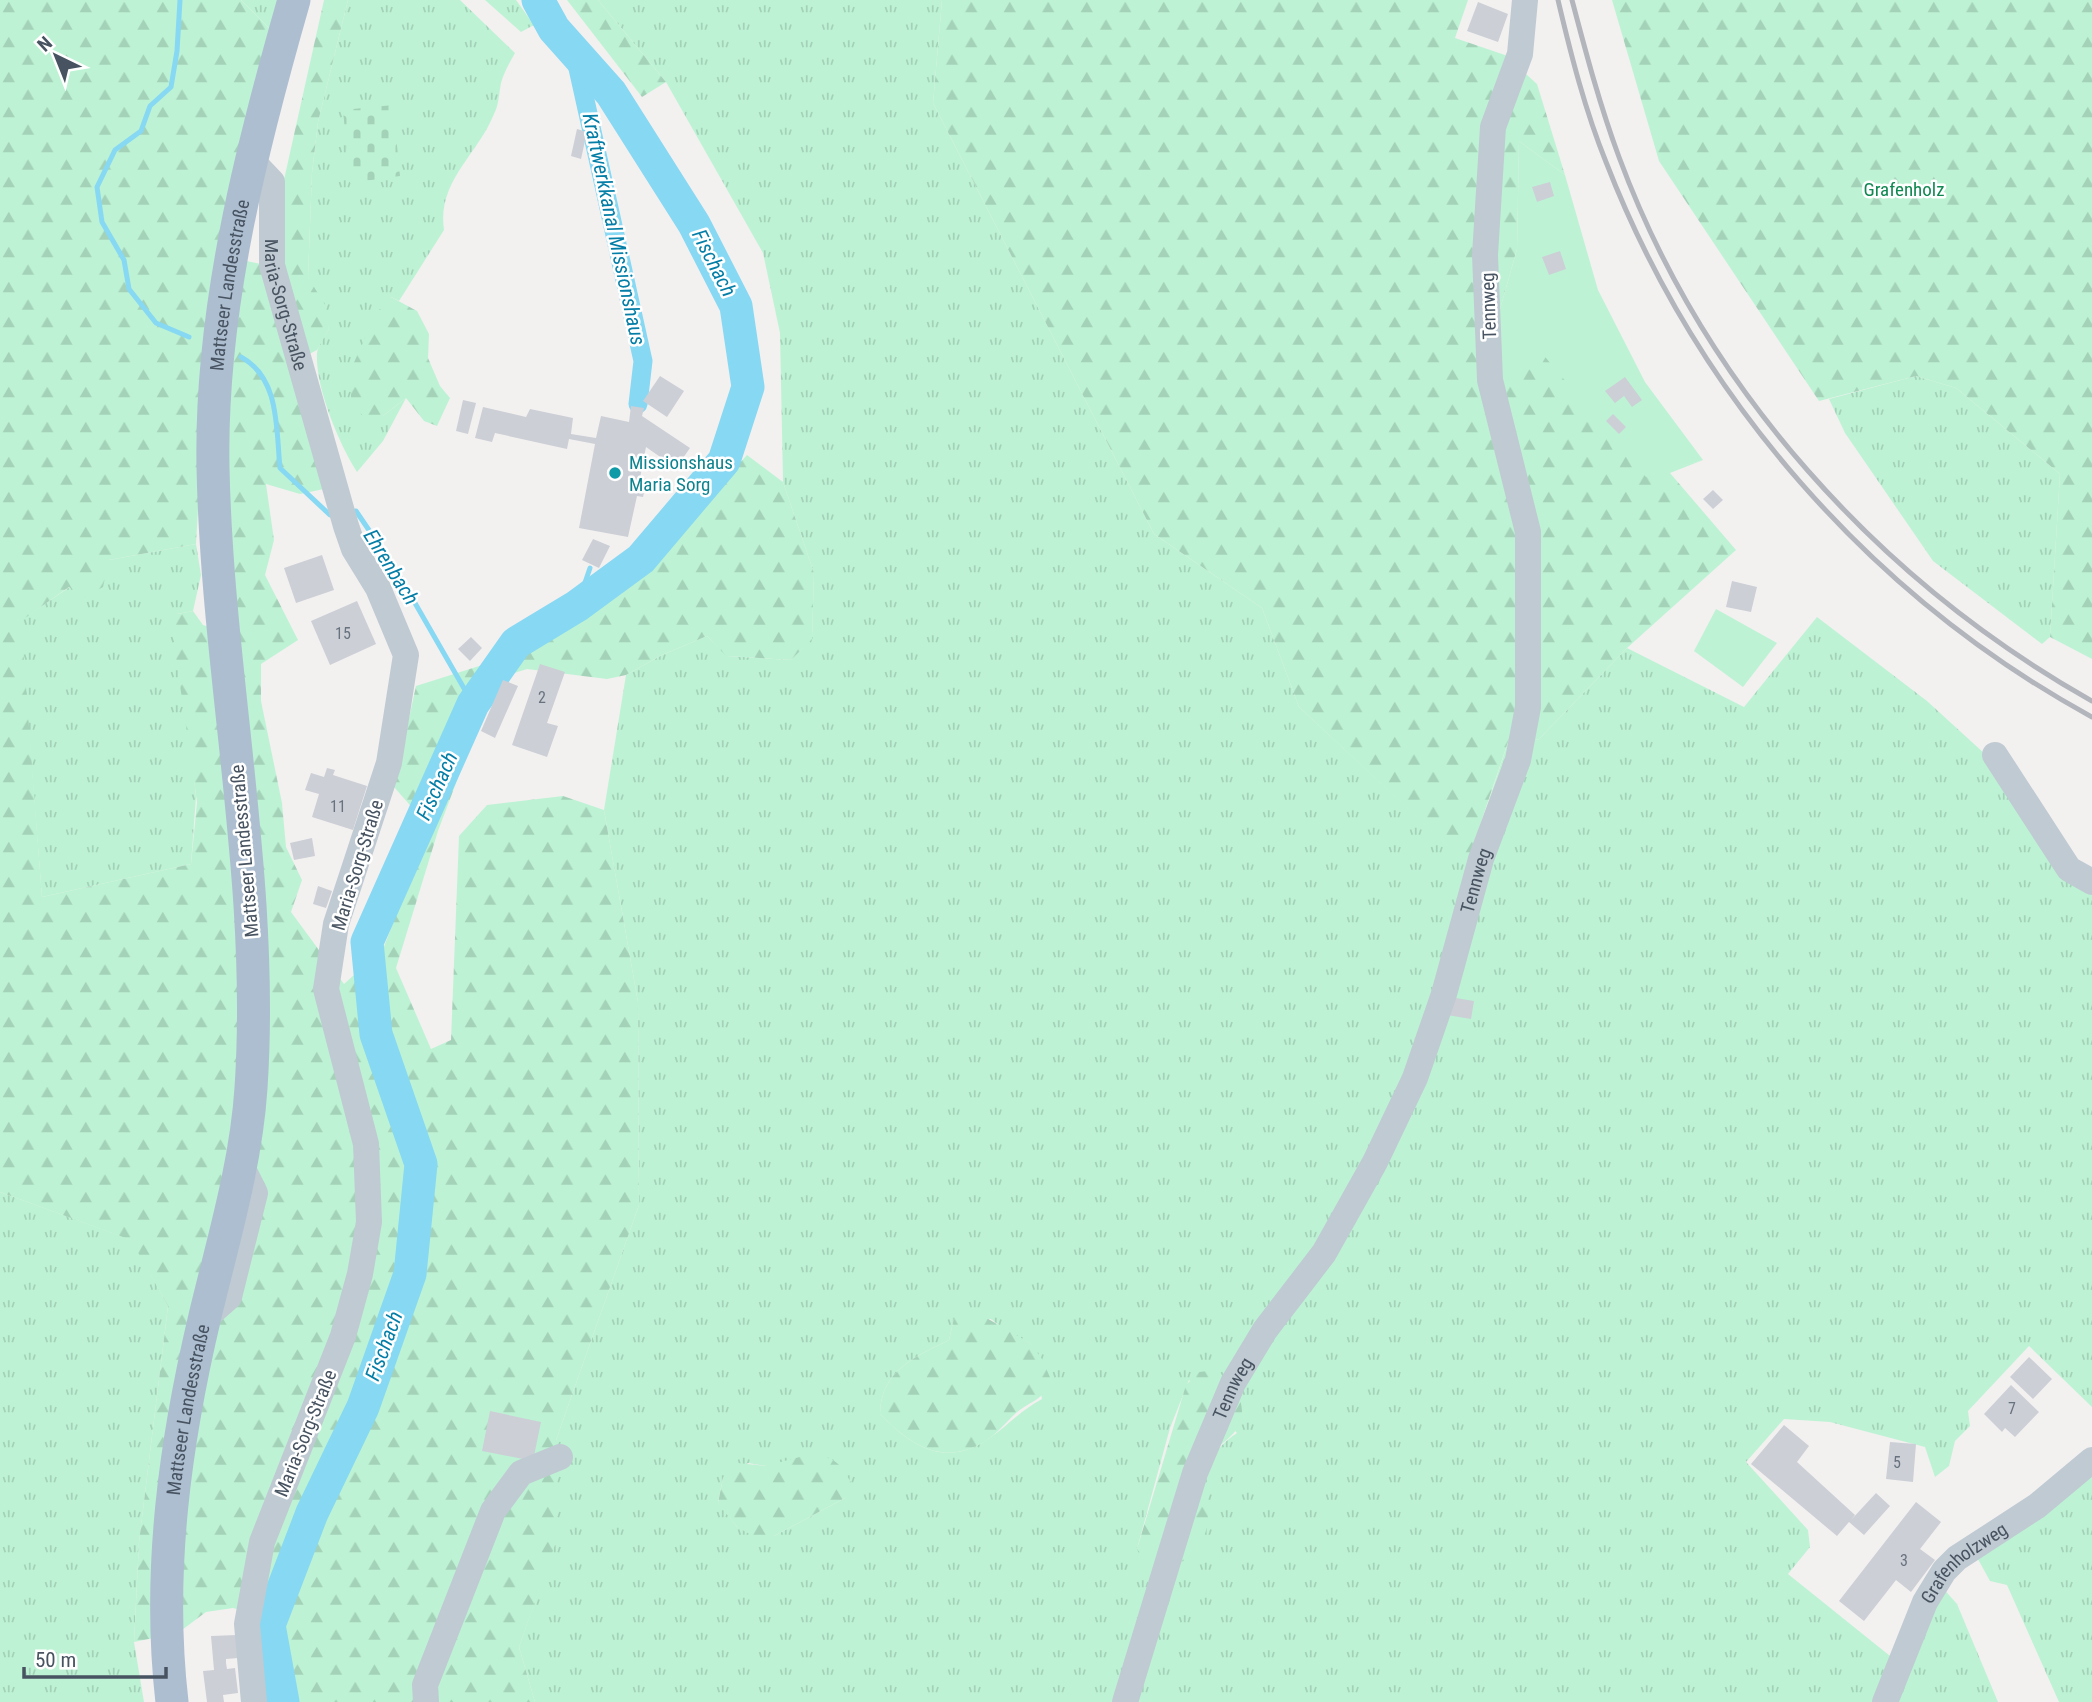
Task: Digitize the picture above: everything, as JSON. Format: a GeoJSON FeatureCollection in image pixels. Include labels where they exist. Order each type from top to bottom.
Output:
{"type":"FeatureCollection","features":[{"type":"Feature","properties":{"kind":"main road","name":"Mattseer Landesstraße"},"geometry":{"type":"LineString","coordinates":[[172,1702],[165,1643],[167,1557],[177,1459],[204,1320],[240,1163],[251,1093],[255,1003],[239,785],[217,568],[213,462],[220,335],[253,162],[294,0]]}},
{"type":"Feature","properties":{"kind":"street","name":"Tennweg"},"geometry":{"type":"LineString","coordinates":[[1125,1702],[1195,1473],[1233,1383],[1265,1330],[1324,1253],[1375,1162],[1415,1078],[1444,994],[1481,859],[1518,760],[1528,707],[1528,532],[1490,380],[1485,255],[1493,127],[1520,54],[1525,0]]}},
{"type":"Feature","properties":{"kind":"street","name":"Maria-Sorg-Straße"},"geometry":{"type":"LineString","coordinates":[[253,162],[272,182],[272,265],[346,526],[354,550],[378,588],[406,655],[389,763],[336,924],[326,989],[366,1144],[369,1222],[360,1275],[343,1336],[262,1542],[247,1624],[254,1702]]}},
{"type":"Feature","properties":{"kind":"street"},"geometry":{"type":"LineString","coordinates":[[1995,755],[2069,869],[2092,882]]}},
{"type":"Feature","properties":{"kind":"street"},"geometry":{"type":"LineString","coordinates":[[426,1702],[425,1685],[493,1511],[521,1473],[560,1457]]}},
{"type":"Feature","properties":{"kind":"street","name":"Grafenholzweg"},"geometry":{"type":"LineString","coordinates":[[1885,1702],[1925,1602],[1944,1571],[1957,1558],[2037,1506],[2092,1460]]}},
{"type":"Feature","properties":{"kind":"green space"},"geometry":{"type":"Polygon","coordinates":[[[0,0],[241,0],[275,34],[209,321],[196,544],[109,560],[103,587],[84,598],[69,587],[21,621],[42,897],[191,864],[197,802],[174,644],[177,614],[193,611],[203,625],[236,635],[223,420],[242,260],[265,265],[324,0],[348,0],[318,122],[312,173],[308,277],[325,305],[329,329],[317,350],[290,364],[324,489],[300,494],[266,484],[274,540],[265,575],[298,640],[261,664],[261,701],[282,803],[286,847],[302,880],[291,912],[344,984],[383,949],[430,828],[394,787],[416,686],[523,652],[621,594],[747,455],[783,482],[814,573],[812,639],[791,660],[726,656],[707,636],[662,655],[626,675],[607,679],[527,669],[502,677],[485,706],[438,831],[396,968],[431,1049],[451,1040],[459,836],[487,805],[563,796],[604,810],[638,1002],[639,1205],[556,1440],[556,1542],[519,1647],[535,1702],[291,1702],[282,1667],[277,1620],[233,1608],[206,1612],[178,1633],[134,1642],[139,1542],[168,1306],[131,1240],[0,1192],[0,0]]]}},
{"type":"Feature","properties":{"kind":"green space"},"geometry":{"type":"Polygon","coordinates":[[[241,0],[285,0],[275,34],[241,0]]]}},
{"type":"Feature","properties":{"kind":"green space"},"geometry":{"type":"Polygon","coordinates":[[[348,0],[460,0],[515,53],[502,79],[498,103],[487,129],[460,169],[446,197],[444,230],[399,301],[391,297],[383,416],[406,398],[383,441],[357,472],[336,431],[324,398],[317,367],[317,353],[329,329],[308,277],[312,173],[318,122],[348,0]]]}},
{"type":"Feature","properties":{"kind":"green space"},"geometry":{"type":"Polygon","coordinates":[[[485,0],[516,0],[534,25],[521,32],[485,0]]]}},
{"type":"Feature","properties":{"kind":"green space"},"geometry":{"type":"Polygon","coordinates":[[[567,0],[598,0],[666,82],[642,97],[567,0]]]}},
{"type":"Feature","properties":{"kind":"green space"},"geometry":{"type":"Polygon","coordinates":[[[598,0],[942,0],[933,103],[1154,534],[1262,608],[1299,707],[1468,864],[1512,730],[1538,740],[1627,648],[1744,707],[1817,617],[1927,701],[1985,754],[2092,889],[2092,1407],[2029,1346],[1968,1411],[1970,1426],[1955,1441],[1949,1466],[1935,1477],[1925,1447],[1830,1422],[1784,1419],[1746,1462],[1808,1530],[1810,1547],[1788,1574],[1905,1668],[1941,1586],[1957,1604],[1998,1702],[535,1702],[519,1647],[555,1542],[556,1440],[639,1205],[638,1002],[604,810],[626,675],[662,655],[707,636],[727,656],[791,660],[812,638],[814,573],[783,482],[780,333],[763,253],[666,82],[598,0]],[[954,1318],[949,1340],[912,1359],[893,1376],[886,1386],[880,1414],[915,1443],[941,1452],[969,1449],[985,1441],[1042,1399],[1030,1343],[1010,1334],[991,1319],[954,1318]],[[1189,1380],[1170,1428],[1137,1549],[1207,1523],[1207,1484],[1211,1462],[1216,1452],[1237,1433],[1189,1380]],[[748,1463],[723,1478],[718,1502],[737,1527],[774,1536],[845,1498],[766,1466],[748,1463]]]}},
{"type":"Feature","properties":{"kind":"green space"},"geometry":{"type":"Polygon","coordinates":[[[942,0],[1468,0],[1455,38],[1505,55],[1537,84],[1565,175],[1519,141],[1517,249],[1484,366],[1541,351],[1646,476],[1703,460],[1670,473],[1736,550],[1627,648],[1538,740],[1512,730],[1467,864],[1299,707],[1262,608],[1154,534],[933,103],[942,0]]]}},
{"type":"Feature","properties":{"kind":"green space","name":"Grafenholz"},"geometry":{"type":"Polygon","coordinates":[[[1612,0],[2092,0],[2092,659],[2050,637],[2060,474],[1956,388],[1916,376],[1819,401],[1659,161],[1612,0]]]}},
{"type":"Feature","properties":{"kind":"green space"},"geometry":{"type":"Polygon","coordinates":[[[393,105],[400,176],[350,183],[343,110],[393,105]]]}},
{"type":"Feature","properties":{"kind":"green space"},"geometry":{"type":"Polygon","coordinates":[[[1519,141],[1565,175],[1598,290],[1645,382],[1703,460],[1646,477],[1541,352],[1504,382],[1484,366],[1517,249],[1519,141]]]}},
{"type":"Feature","properties":{"kind":"green space"},"geometry":{"type":"Polygon","coordinates":[[[391,297],[417,311],[429,334],[428,358],[440,386],[450,398],[437,426],[424,421],[406,398],[383,416],[366,419],[351,403],[351,369],[377,312],[391,297]]]}},
{"type":"Feature","properties":{"kind":"green space"},"geometry":{"type":"Polygon","coordinates":[[[1916,376],[1956,388],[2060,474],[2050,637],[2042,644],[1933,561],[1845,433],[1829,399],[1916,376]]]}},
{"type":"Feature","properties":{"kind":"green space"},"geometry":{"type":"Polygon","coordinates":[[[196,544],[201,575],[193,611],[177,614],[196,797],[191,864],[42,897],[20,621],[109,560],[196,544]]]}},
{"type":"Feature","properties":{"kind":"green space"},"geometry":{"type":"Polygon","coordinates":[[[1716,609],[1777,643],[1743,687],[1694,651],[1716,609]]]}},
{"type":"Feature","properties":{"kind":"green space"},"geometry":{"type":"Polygon","coordinates":[[[0,1192],[132,1240],[168,1306],[139,1542],[134,1642],[144,1702],[0,1702],[0,1192]]]}},
{"type":"Feature","properties":{"kind":"green space"},"geometry":{"type":"Polygon","coordinates":[[[969,1308],[1030,1343],[1042,1359],[1052,1382],[1040,1397],[1016,1413],[984,1442],[954,1452],[927,1449],[903,1435],[880,1414],[882,1399],[893,1376],[912,1359],[949,1340],[954,1318],[969,1308]]]}},
{"type":"Feature","properties":{"kind":"green space"},"geometry":{"type":"Polygon","coordinates":[[[1217,1370],[1237,1394],[1242,1411],[1241,1420],[1238,1428],[1218,1447],[1210,1460],[1207,1480],[1208,1521],[1200,1543],[1184,1561],[1158,1565],[1137,1549],[1186,1385],[1199,1372],[1217,1370]]]}},
{"type":"Feature","properties":{"kind":"green space"},"geometry":{"type":"Polygon","coordinates":[[[807,1455],[824,1457],[839,1465],[852,1484],[845,1498],[774,1536],[755,1537],[737,1527],[718,1503],[723,1478],[738,1463],[766,1466],[807,1455]]]}},
{"type":"Feature","properties":{"kind":"green space"},"geometry":{"type":"Polygon","coordinates":[[[2092,1467],[2092,1702],[2059,1702],[2007,1585],[1990,1581],[1974,1552],[2092,1467]]]}},
{"type":"Feature","properties":{"kind":"building"},"geometry":{"type":"Polygon","coordinates":[[[1478,2],[1508,14],[1498,42],[1467,31],[1478,2]]]}},
{"type":"Feature","properties":{"kind":"building"},"geometry":{"type":"Polygon","coordinates":[[[577,129],[587,132],[581,159],[571,156],[577,129]]]}},
{"type":"Feature","properties":{"kind":"building"},"geometry":{"type":"Polygon","coordinates":[[[1550,182],[1554,196],[1537,202],[1532,187],[1550,182]]]}},
{"type":"Feature","properties":{"kind":"building"},"geometry":{"type":"Polygon","coordinates":[[[1560,251],[1566,269],[1549,275],[1542,257],[1560,251]]]}},
{"type":"Feature","properties":{"kind":"building"},"geometry":{"type":"Polygon","coordinates":[[[660,376],[684,391],[667,417],[643,401],[660,376]]]}},
{"type":"Feature","properties":{"kind":"building"},"geometry":{"type":"Polygon","coordinates":[[[1625,377],[1642,400],[1632,407],[1624,396],[1615,403],[1605,391],[1625,377]]]}},
{"type":"Feature","properties":{"kind":"building"},"geometry":{"type":"Polygon","coordinates":[[[463,400],[476,403],[468,434],[456,431],[463,400]]]}},
{"type":"Feature","properties":{"kind":"building","name":"Missionshaus Maria Sorg"},"geometry":{"type":"Polygon","coordinates":[[[631,406],[644,408],[642,416],[690,448],[676,468],[646,447],[640,478],[647,479],[643,497],[637,496],[628,537],[579,528],[595,444],[569,439],[567,449],[495,433],[492,442],[475,438],[483,407],[526,417],[530,409],[573,418],[571,434],[596,438],[601,416],[629,422],[631,406]]]}},
{"type":"Feature","properties":{"kind":"building"},"geometry":{"type":"Polygon","coordinates":[[[1613,414],[1626,427],[1619,434],[1606,421],[1613,414]]]}},
{"type":"Feature","properties":{"kind":"building"},"geometry":{"type":"Polygon","coordinates":[[[1713,490],[1723,500],[1713,509],[1703,499],[1713,490]]]}},
{"type":"Feature","properties":{"kind":"building"},"geometry":{"type":"Polygon","coordinates":[[[593,539],[610,546],[599,568],[582,560],[593,539]]]}},
{"type":"Feature","properties":{"kind":"building"},"geometry":{"type":"Polygon","coordinates":[[[322,555],[334,590],[296,603],[284,568],[322,555]]]}},
{"type":"Feature","properties":{"kind":"building"},"geometry":{"type":"Polygon","coordinates":[[[1732,581],[1757,587],[1751,612],[1726,607],[1732,581]]]}},
{"type":"Feature","properties":{"kind":"building"},"geometry":{"type":"Polygon","coordinates":[[[357,601],[376,644],[330,665],[311,621],[357,601]]]}},
{"type":"Feature","properties":{"kind":"building"},"geometry":{"type":"Polygon","coordinates":[[[471,637],[482,648],[470,661],[458,649],[471,637]]]}},
{"type":"Feature","properties":{"kind":"building"},"geometry":{"type":"Polygon","coordinates":[[[540,664],[565,672],[547,723],[558,726],[547,757],[512,745],[540,664]]]}},
{"type":"Feature","properties":{"kind":"building"},"geometry":{"type":"Polygon","coordinates":[[[503,680],[518,686],[495,738],[481,731],[503,680]]]}},
{"type":"Feature","properties":{"kind":"building"},"geometry":{"type":"Polygon","coordinates":[[[327,768],[335,770],[333,775],[367,786],[353,830],[312,817],[319,794],[305,790],[311,773],[324,777],[327,768]]]}},
{"type":"Feature","properties":{"kind":"building"},"geometry":{"type":"Polygon","coordinates":[[[312,838],[315,856],[294,860],[290,843],[312,838]]]}},
{"type":"Feature","properties":{"kind":"building"},"geometry":{"type":"Polygon","coordinates":[[[318,886],[332,891],[326,908],[313,904],[318,886]]]}},
{"type":"Feature","properties":{"kind":"building"},"geometry":{"type":"Polygon","coordinates":[[[1450,997],[1474,1001],[1471,1019],[1447,1015],[1450,997]]]}},
{"type":"Feature","properties":{"kind":"building"},"geometry":{"type":"Polygon","coordinates":[[[2029,1357],[2052,1379],[2033,1399],[2010,1377],[2029,1357]]]}},
{"type":"Feature","properties":{"kind":"building"},"geometry":{"type":"Polygon","coordinates":[[[2011,1385],[2039,1412],[2015,1437],[2005,1428],[2002,1432],[1984,1414],[2011,1385]]]}},
{"type":"Feature","properties":{"kind":"building"},"geometry":{"type":"Polygon","coordinates":[[[490,1411],[541,1422],[533,1461],[482,1451],[490,1411]]]}},
{"type":"Feature","properties":{"kind":"building"},"geometry":{"type":"Polygon","coordinates":[[[1784,1425],[1809,1446],[1797,1462],[1855,1515],[1851,1520],[1876,1493],[1890,1506],[1864,1535],[1849,1522],[1837,1536],[1751,1464],[1784,1425]]]}},
{"type":"Feature","properties":{"kind":"building"},"geometry":{"type":"Polygon","coordinates":[[[1890,1442],[1916,1444],[1913,1482],[1886,1479],[1890,1442]]]}},
{"type":"Feature","properties":{"kind":"building"},"geometry":{"type":"Polygon","coordinates":[[[1916,1502],[1941,1522],[1920,1549],[1935,1560],[1911,1592],[1896,1580],[1864,1621],[1839,1601],[1916,1502]]]}},
{"type":"Feature","properties":{"kind":"building"},"geometry":{"type":"Polygon","coordinates":[[[237,1635],[238,1658],[226,1659],[226,1663],[227,1669],[235,1668],[238,1693],[223,1695],[224,1702],[207,1702],[203,1671],[214,1670],[211,1636],[237,1635]]]}},
{"type":"Feature","properties":{"kind":"waterway","name":"Ehrenbach"},"geometry":{"type":"LineString","coordinates":[[180,0],[177,51],[171,87],[150,106],[141,131],[115,150],[97,187],[102,222],[124,260],[129,289],[156,323],[189,337]]}},
{"type":"Feature","properties":{"kind":"waterway","name":"Fischach"},"geometry":{"type":"LineString","coordinates":[[283,1702],[269,1625],[312,1513],[363,1407],[410,1274],[421,1164],[376,1034],[367,942],[473,704],[516,643],[577,606],[641,559],[724,461],[748,387],[736,306],[694,224],[611,93],[554,29],[538,0]]}},
{"type":"Feature","properties":{"kind":"waterway","name":"Kraftwerkkanal Missionshaus"},"geometry":{"type":"LineString","coordinates":[[575,55],[643,361],[638,404]]}},
{"type":"Feature","properties":{"kind":"waterway","name":"Ehrenbach"},"geometry":{"type":"LineString","coordinates":[[241,357],[254,366],[269,391],[274,406],[280,468],[330,515],[334,515]]}},
{"type":"Feature","properties":{"kind":"waterway","name":"Ehrenbach"},"geometry":{"type":"LineString","coordinates":[[350,512],[356,511],[396,570],[473,704]]}},
{"type":"Feature","properties":{"kind":"waterway","name":"Kraftwerkkanal Missionshaus"},"geometry":{"type":"LineString","coordinates":[[577,606],[590,568]]}},
{"type":"Feature","properties":{"kind":"railway"},"geometry":{"type":"LineString","coordinates":[[1558,0],[1591,122],[1644,248],[1689,331],[1742,409],[1801,483],[1866,551],[1936,613],[2012,668],[2092,717]]}},
{"type":"Feature","properties":{"kind":"railway"},"geometry":{"type":"LineString","coordinates":[[1572,0],[1612,138],[1655,241],[1699,322],[1750,399],[1807,470],[1871,537],[1940,598],[2014,653],[2092,701]]}},
{"type":"Feature","properties":{"kind":"place","name":"Missionshaus Maria Sorg"},"geometry":{"type":"Point","coordinates":[615,473]}}]}
